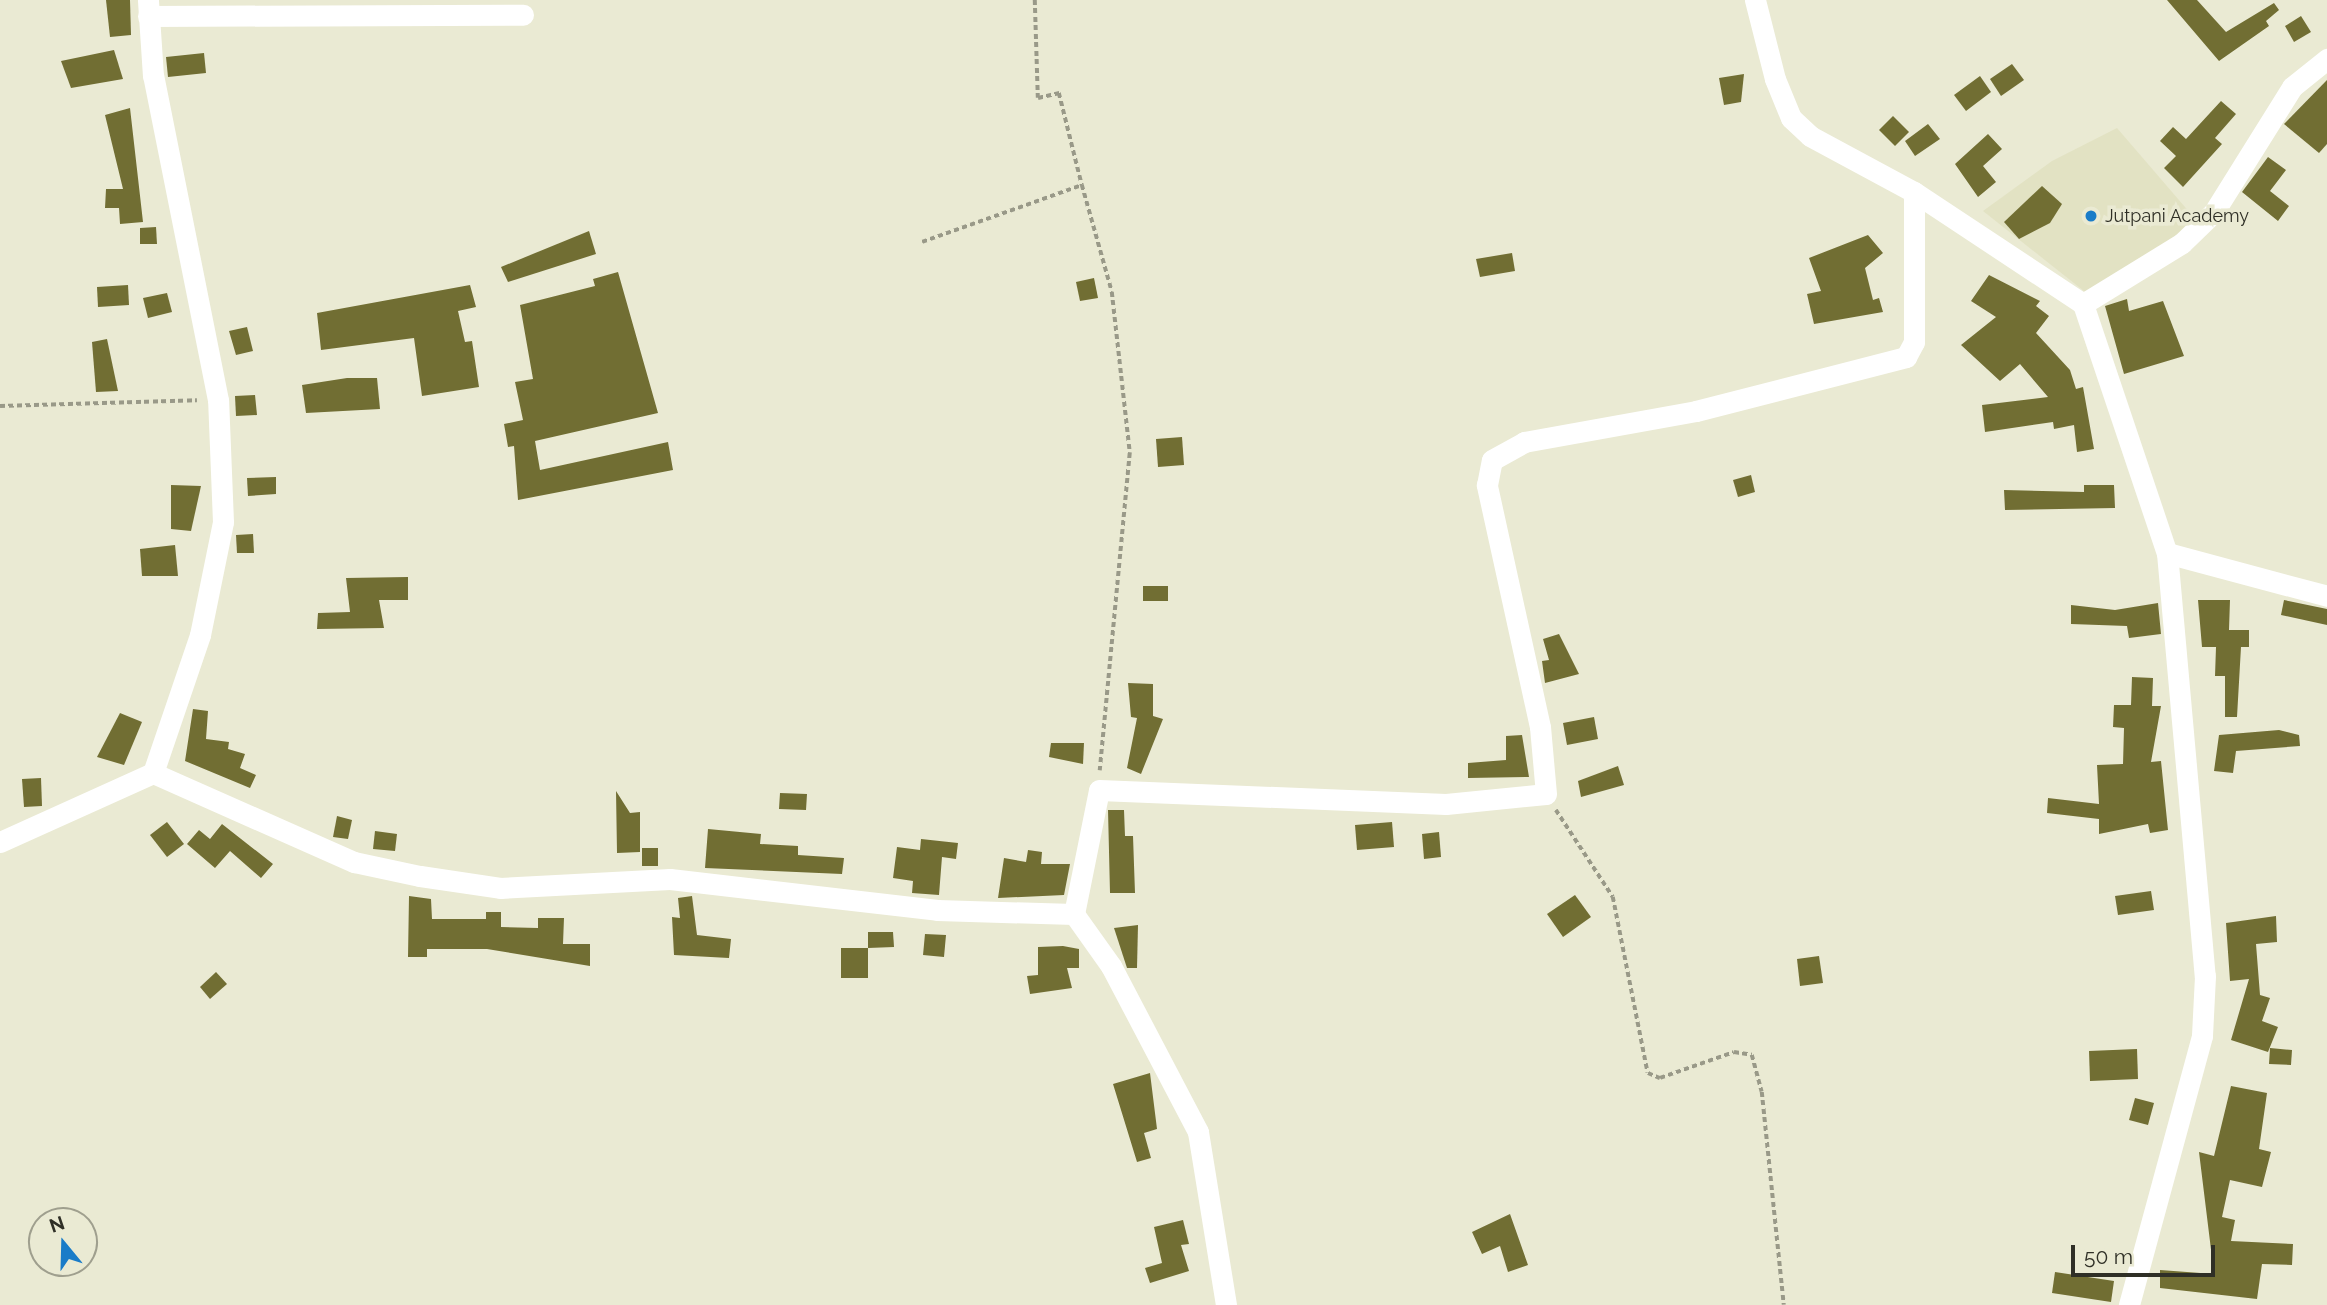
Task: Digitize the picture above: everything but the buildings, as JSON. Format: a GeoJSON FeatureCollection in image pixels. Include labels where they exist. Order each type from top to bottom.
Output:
{"type":"FeatureCollection","features":[{"type":"Feature","properties":{"kind":"street"},"geometry":{"type":"LineString","coordinates":[[1755,0],[1791,118],[1810,136],[1914,192],[2083,303],[2167,553],[2205,976],[2202,1036],[2129,1305]]}},
{"type":"Feature","properties":{"kind":"street"},"geometry":{"type":"LineString","coordinates":[[0,842],[153,774],[200,635],[223,522],[218,400],[153,76],[148,8],[523,15]]}},
{"type":"Feature","properties":{"kind":"street"},"geometry":{"type":"LineString","coordinates":[[2083,303],[2182,243],[2214,212],[2292,87],[2327,59]]}},
{"type":"Feature","properties":{"kind":"street"},"geometry":{"type":"LineString","coordinates":[[1226,1305],[1198,1132],[1111,966],[1074,914],[1099,790],[1446,804],[1546,794],[1540,727],[1487,485],[1492,460],[1524,442],[1696,411],[1906,357],[1914,342],[1914,192]]}},
{"type":"Feature","properties":{"kind":"street"},"geometry":{"type":"LineString","coordinates":[[2167,553],[2327,596]]}},
{"type":"Feature","properties":{"kind":"street"},"geometry":{"type":"LineString","coordinates":[[153,774],[354,862],[420,876],[500,888],[670,879],[937,910],[1074,914]]}},
{"type":"Feature","properties":{"kind":"path"},"geometry":{"type":"LineString","coordinates":[[1035,0],[1038,98],[1059,93],[1112,292],[1130,453],[1099,790]]}},
{"type":"Feature","properties":{"kind":"path"},"geometry":{"type":"LineString","coordinates":[[922,242],[1082,186]]}},
{"type":"Feature","properties":{"kind":"path"},"geometry":{"type":"LineString","coordinates":[[0,406],[218,400]]}},
{"type":"Feature","properties":{"kind":"path"},"geometry":{"type":"LineString","coordinates":[[1546,794],[1614,897],[1648,1073],[1660,1078],[1734,1052],[1752,1055],[1762,1092],[1784,1305]]}},
{"type":"Feature","properties":{"kind":"shaded area","name":"Jutpani Academy"},"geometry":{"type":"Polygon","coordinates":[[[2117,128],[2197,221],[2089,295],[1983,211],[2052,161],[2117,128]]]}},
{"type":"Feature","properties":{"kind":"place","name":"Jutpani Academy"},"geometry":{"type":"Point","coordinates":[2091,216]}}]}
